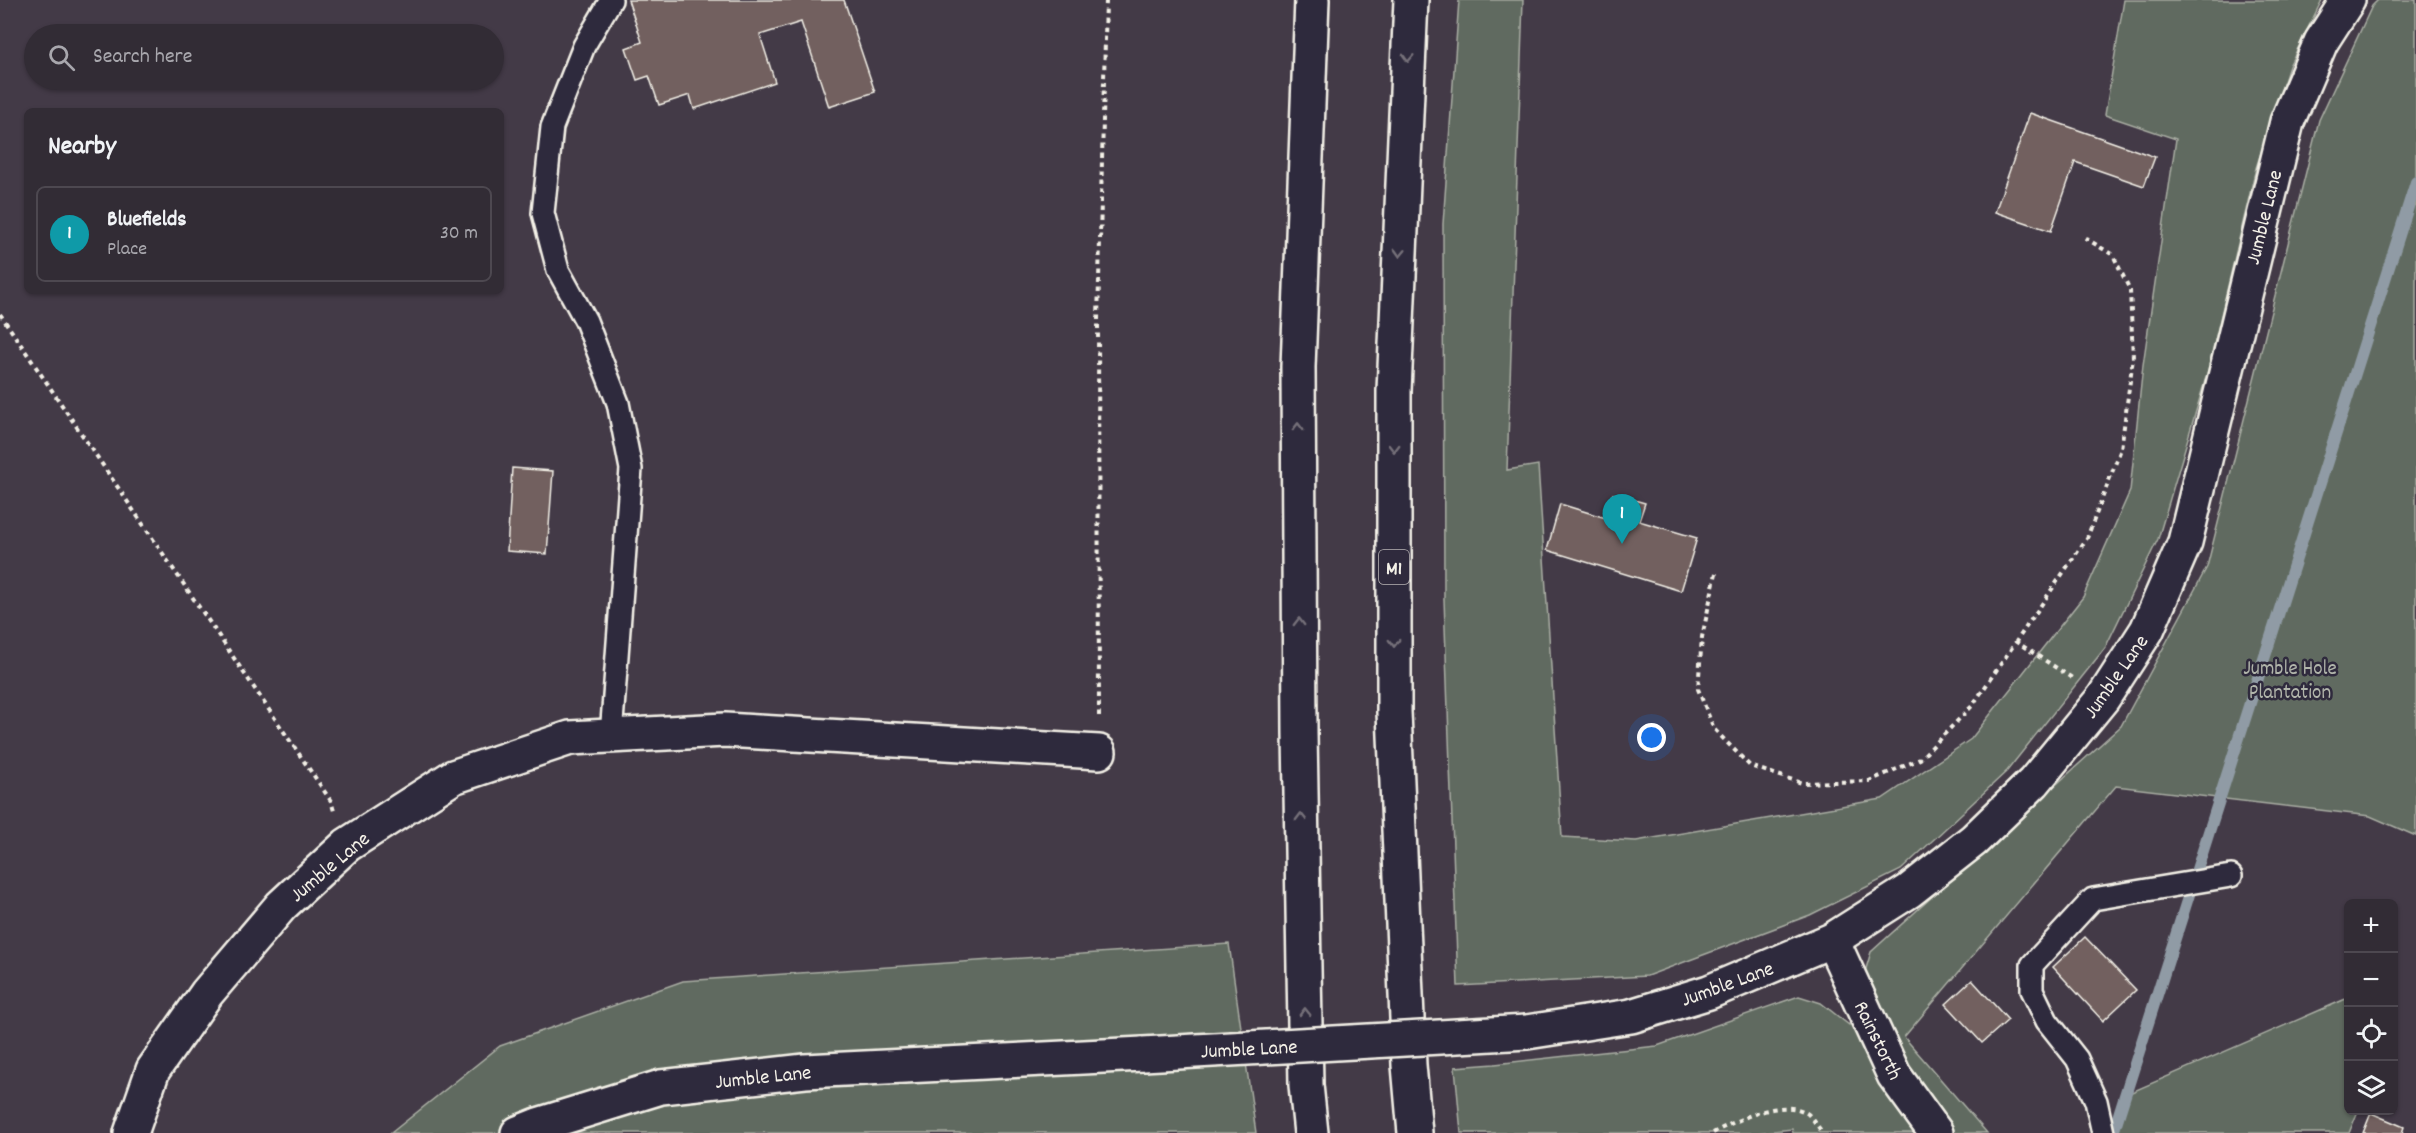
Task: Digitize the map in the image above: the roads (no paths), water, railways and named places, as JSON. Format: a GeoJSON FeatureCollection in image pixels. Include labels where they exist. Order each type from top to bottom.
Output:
{"type":"FeatureCollection","features":[{"type":"Feature","properties":{"kind":"main road"},"geometry":{"type":"LineString","coordinates":[[1311,1133],[1306,1085],[1300,745],[1298,367],[1312,0]]}},
{"type":"Feature","properties":{"kind":"main road","name":"M1"},"geometry":{"type":"LineString","coordinates":[[1411,0],[1394,391],[1394,712],[1409,1065],[1415,1133]]}},
{"type":"Feature","properties":{"kind":"main road","name":"Jumble Lane"},"geometry":{"type":"LineString","coordinates":[[518,1133],[661,1087],[805,1071],[1527,1032],[1631,1016],[1709,992],[1832,940],[1909,891],[1974,840],[2034,782],[2103,698],[2147,630],[2185,542],[2287,122],[2321,42],[2348,0]]}},
{"type":"Feature","properties":{"kind":"main road","name":"Jumble Lane"},"geometry":{"type":"LineString","coordinates":[[131,1133],[153,1070],[207,993],[281,906],[347,845],[453,777],[570,738],[724,730],[1098,752]]}},
{"type":"Feature","properties":{"kind":"main road","name":"Rainstorth"},"geometry":{"type":"LineString","coordinates":[[1832,940],[1894,1075],[1936,1133]]}},
{"type":"Feature","properties":{"kind":"lane"},"geometry":{"type":"LineString","coordinates":[[611,736],[631,469],[618,403],[586,321],[558,270],[543,213],[552,127],[584,46],[612,0]]}},
{"type":"Feature","properties":{"kind":"lane"},"geometry":{"type":"LineString","coordinates":[[2103,1133],[2096,1101],[2077,1059],[2047,1021],[2032,990],[2032,965],[2093,899],[2231,876]]}},
{"type":"Feature","properties":{"kind":"waterway"},"geometry":{"type":"LineString","coordinates":[[2113,1133],[2416,182]]}},
{"type":"Feature","properties":{"kind":"place","name":"Bluefields"},"geometry":{"type":"Point","coordinates":[1622,544]}},
{"type":"Feature","properties":{"kind":"park label","name":"Jumble Hole Plantation"},"geometry":{"type":"Point","coordinates":[2290,679]}}]}
